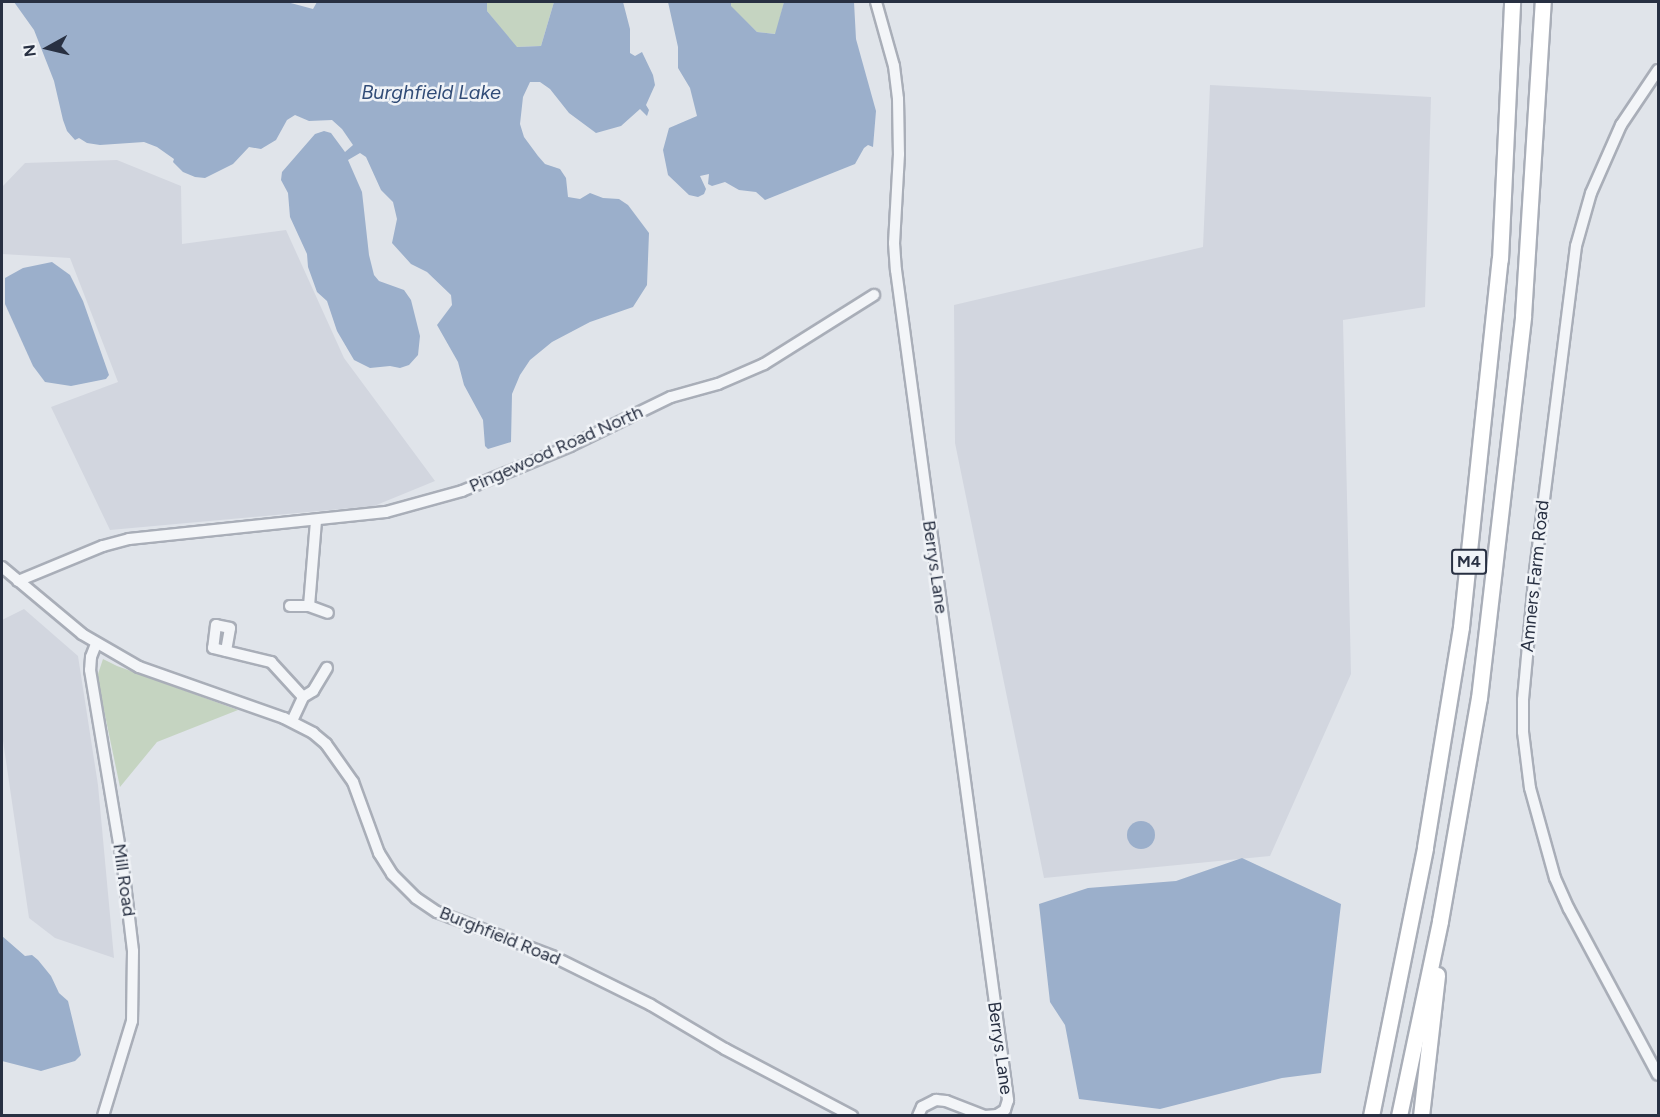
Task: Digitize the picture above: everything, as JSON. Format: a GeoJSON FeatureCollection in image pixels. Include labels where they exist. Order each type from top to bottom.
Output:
{"type":"FeatureCollection","features":[{"type":"Feature","properties":{"kind":"highway","name":"M4"},"geometry":{"type":"LineString","coordinates":[[1371,1116],[1425,847],[1461,627],[1500,260],[1512,2]]}},
{"type":"Feature","properties":{"kind":"highway","name":"M4"},"geometry":{"type":"LineString","coordinates":[[1399,1116],[1440,921],[1479,698],[1522,327],[1543,2]]}},
{"type":"Feature","properties":{"kind":"highway","name":"M4"},"geometry":{"type":"LineString","coordinates":[[1421,1116],[1434,1017],[1440,921]]}},
{"type":"Feature","properties":{"kind":"highway","name":"M4"},"geometry":{"type":"LineString","coordinates":[[1361,1116],[1384,1059]]}},
{"type":"Feature","properties":{"kind":"street","name":"Berrys Lane"},"geometry":{"type":"LineString","coordinates":[[876,2],[894,66],[898,99],[899,154],[894,243],[896,270],[1008,1100],[1005,1110],[997,1115],[985,1116],[946,1101],[936,1100],[922,1107],[918,1116]]}},
{"type":"Feature","properties":{"kind":"street","name":"Amners Farm Road"},"geometry":{"type":"LineString","coordinates":[[1659,70],[1644,88],[1617,134],[1591,193],[1576,246],[1538,546],[1523,700],[1523,732],[1530,788],[1555,878],[1569,909],[1659,1075]]}},
{"type":"Feature","properties":{"kind":"street","name":"Pingewood Road North"},"geometry":{"type":"LineString","coordinates":[[18,582],[103,546],[129,539],[386,512],[462,491],[511,472],[671,397],[718,384],[764,364],[827,322],[871,301]]}},
{"type":"Feature","properties":{"kind":"street"},"geometry":{"type":"LineString","coordinates":[[309,606],[316,521]]}},
{"type":"Feature","properties":{"kind":"street","name":"Burghfield Road"},"geometry":{"type":"LineString","coordinates":[[2,567],[96,644],[159,676],[292,722],[327,744],[342,764],[362,802],[379,853],[392,874],[416,898],[437,912],[552,956],[620,990],[852,1116]]}},
{"type":"Feature","properties":{"kind":"street"},"geometry":{"type":"LineString","coordinates":[[290,606],[309,606],[328,613]]}},
{"type":"Feature","properties":{"kind":"street","name":"Mill Road"},"geometry":{"type":"LineString","coordinates":[[96,644],[91,657],[90,670],[123,867],[134,951],[132,1021],[103,1116]]}},
{"type":"Feature","properties":{"kind":"street"},"geometry":{"type":"LineString","coordinates":[[226,651],[271,662],[303,697]]}},
{"type":"Feature","properties":{"kind":"street"},"geometry":{"type":"LineString","coordinates":[[292,722],[303,697],[313,691],[327,668]]}},
{"type":"Feature","properties":{"kind":"shaded area"},"geometry":{"type":"Polygon","coordinates":[[[1210,85],[1431,97],[1425,307],[1343,320],[1351,674],[1270,856],[1044,878],[955,443],[954,305],[1203,247],[1210,85]]]}},
{"type":"Feature","properties":{"kind":"shaded area"},"geometry":{"type":"Polygon","coordinates":[[[117,160],[181,186],[182,244],[286,230],[344,358],[435,481],[374,506],[110,530],[51,407],[118,382],[70,258],[2,254],[2,187],[25,163],[117,160]]]}},
{"type":"Feature","properties":{"kind":"shaded area"},"geometry":{"type":"Polygon","coordinates":[[[24,609],[78,656],[98,785],[114,958],[55,938],[29,918],[2,734],[2,620],[24,609]]]}},
{"type":"Feature","properties":{"kind":"green space"},"geometry":{"type":"Polygon","coordinates":[[[487,2],[554,2],[541,46],[516,47],[487,11],[487,2]]]}},
{"type":"Feature","properties":{"kind":"green space"},"geometry":{"type":"Polygon","coordinates":[[[731,2],[784,2],[776,34],[757,32],[730,6],[731,2]]]}},
{"type":"Feature","properties":{"kind":"green space"},"geometry":{"type":"Polygon","coordinates":[[[103,659],[238,710],[157,742],[120,787],[97,677],[103,659]]]}},
{"type":"Feature","properties":{"kind":"water","name":"Burghfield Lake"},"geometry":{"type":"Polygon","coordinates":[[[14,2],[287,2],[313,9],[317,2],[487,2],[487,11],[517,47],[541,46],[554,2],[623,2],[630,29],[630,53],[635,56],[642,52],[653,75],[655,85],[646,105],[649,110],[647,116],[640,109],[621,126],[596,133],[569,113],[550,89],[540,82],[530,82],[523,97],[520,124],[524,137],[538,156],[545,164],[560,169],[566,178],[568,197],[580,199],[590,193],[603,198],[619,199],[628,205],[649,233],[647,285],[633,307],[590,322],[552,342],[530,360],[520,375],[512,394],[511,442],[488,449],[485,446],[483,420],[464,385],[458,362],[437,325],[452,305],[451,295],[427,272],[411,264],[392,243],[397,219],[393,202],[381,190],[366,157],[360,153],[348,160],[362,192],[369,255],[374,275],[379,281],[404,290],[411,300],[420,336],[418,355],[409,365],[400,368],[390,366],[370,368],[354,360],[337,331],[327,301],[317,292],[308,267],[307,254],[290,217],[288,193],[281,180],[282,172],[315,134],[324,131],[331,133],[345,152],[353,145],[342,129],[332,120],[309,121],[295,115],[287,120],[276,140],[261,149],[249,147],[233,164],[205,178],[183,172],[173,162],[174,159],[157,147],[144,142],[100,145],[87,143],[79,138],[75,140],[67,131],[54,81],[34,30],[14,2]]]}},
{"type":"Feature","properties":{"kind":"water"},"geometry":{"type":"Polygon","coordinates":[[[668,2],[731,2],[731,6],[757,32],[775,34],[784,2],[854,2],[856,39],[876,111],[873,147],[868,145],[864,148],[855,164],[765,200],[756,192],[739,190],[725,182],[712,186],[708,184],[709,174],[700,176],[706,189],[704,194],[698,197],[689,195],[668,175],[663,150],[669,128],[697,116],[690,88],[678,68],[678,47],[668,2]]]}},
{"type":"Feature","properties":{"kind":"water"},"geometry":{"type":"Polygon","coordinates":[[[52,262],[70,275],[83,301],[109,375],[106,379],[71,386],[45,382],[33,366],[5,304],[5,278],[23,268],[52,262]]]}},
{"type":"Feature","properties":{"kind":"water"},"geometry":{"type":"Polygon","coordinates":[[[1141,821],[1151,825],[1155,835],[1151,845],[1141,849],[1131,845],[1127,835],[1131,825],[1141,821]]]}},
{"type":"Feature","properties":{"kind":"water"},"geometry":{"type":"Polygon","coordinates":[[[1242,858],[1341,904],[1321,1073],[1282,1078],[1160,1109],[1079,1099],[1065,1025],[1050,1002],[1039,904],[1088,888],[1176,881],[1242,858]]]}},
{"type":"Feature","properties":{"kind":"water"},"geometry":{"type":"Polygon","coordinates":[[[2,936],[25,956],[32,955],[38,960],[51,976],[59,993],[68,1001],[81,1055],[75,1061],[41,1071],[2,1061],[2,936]]]}}]}
